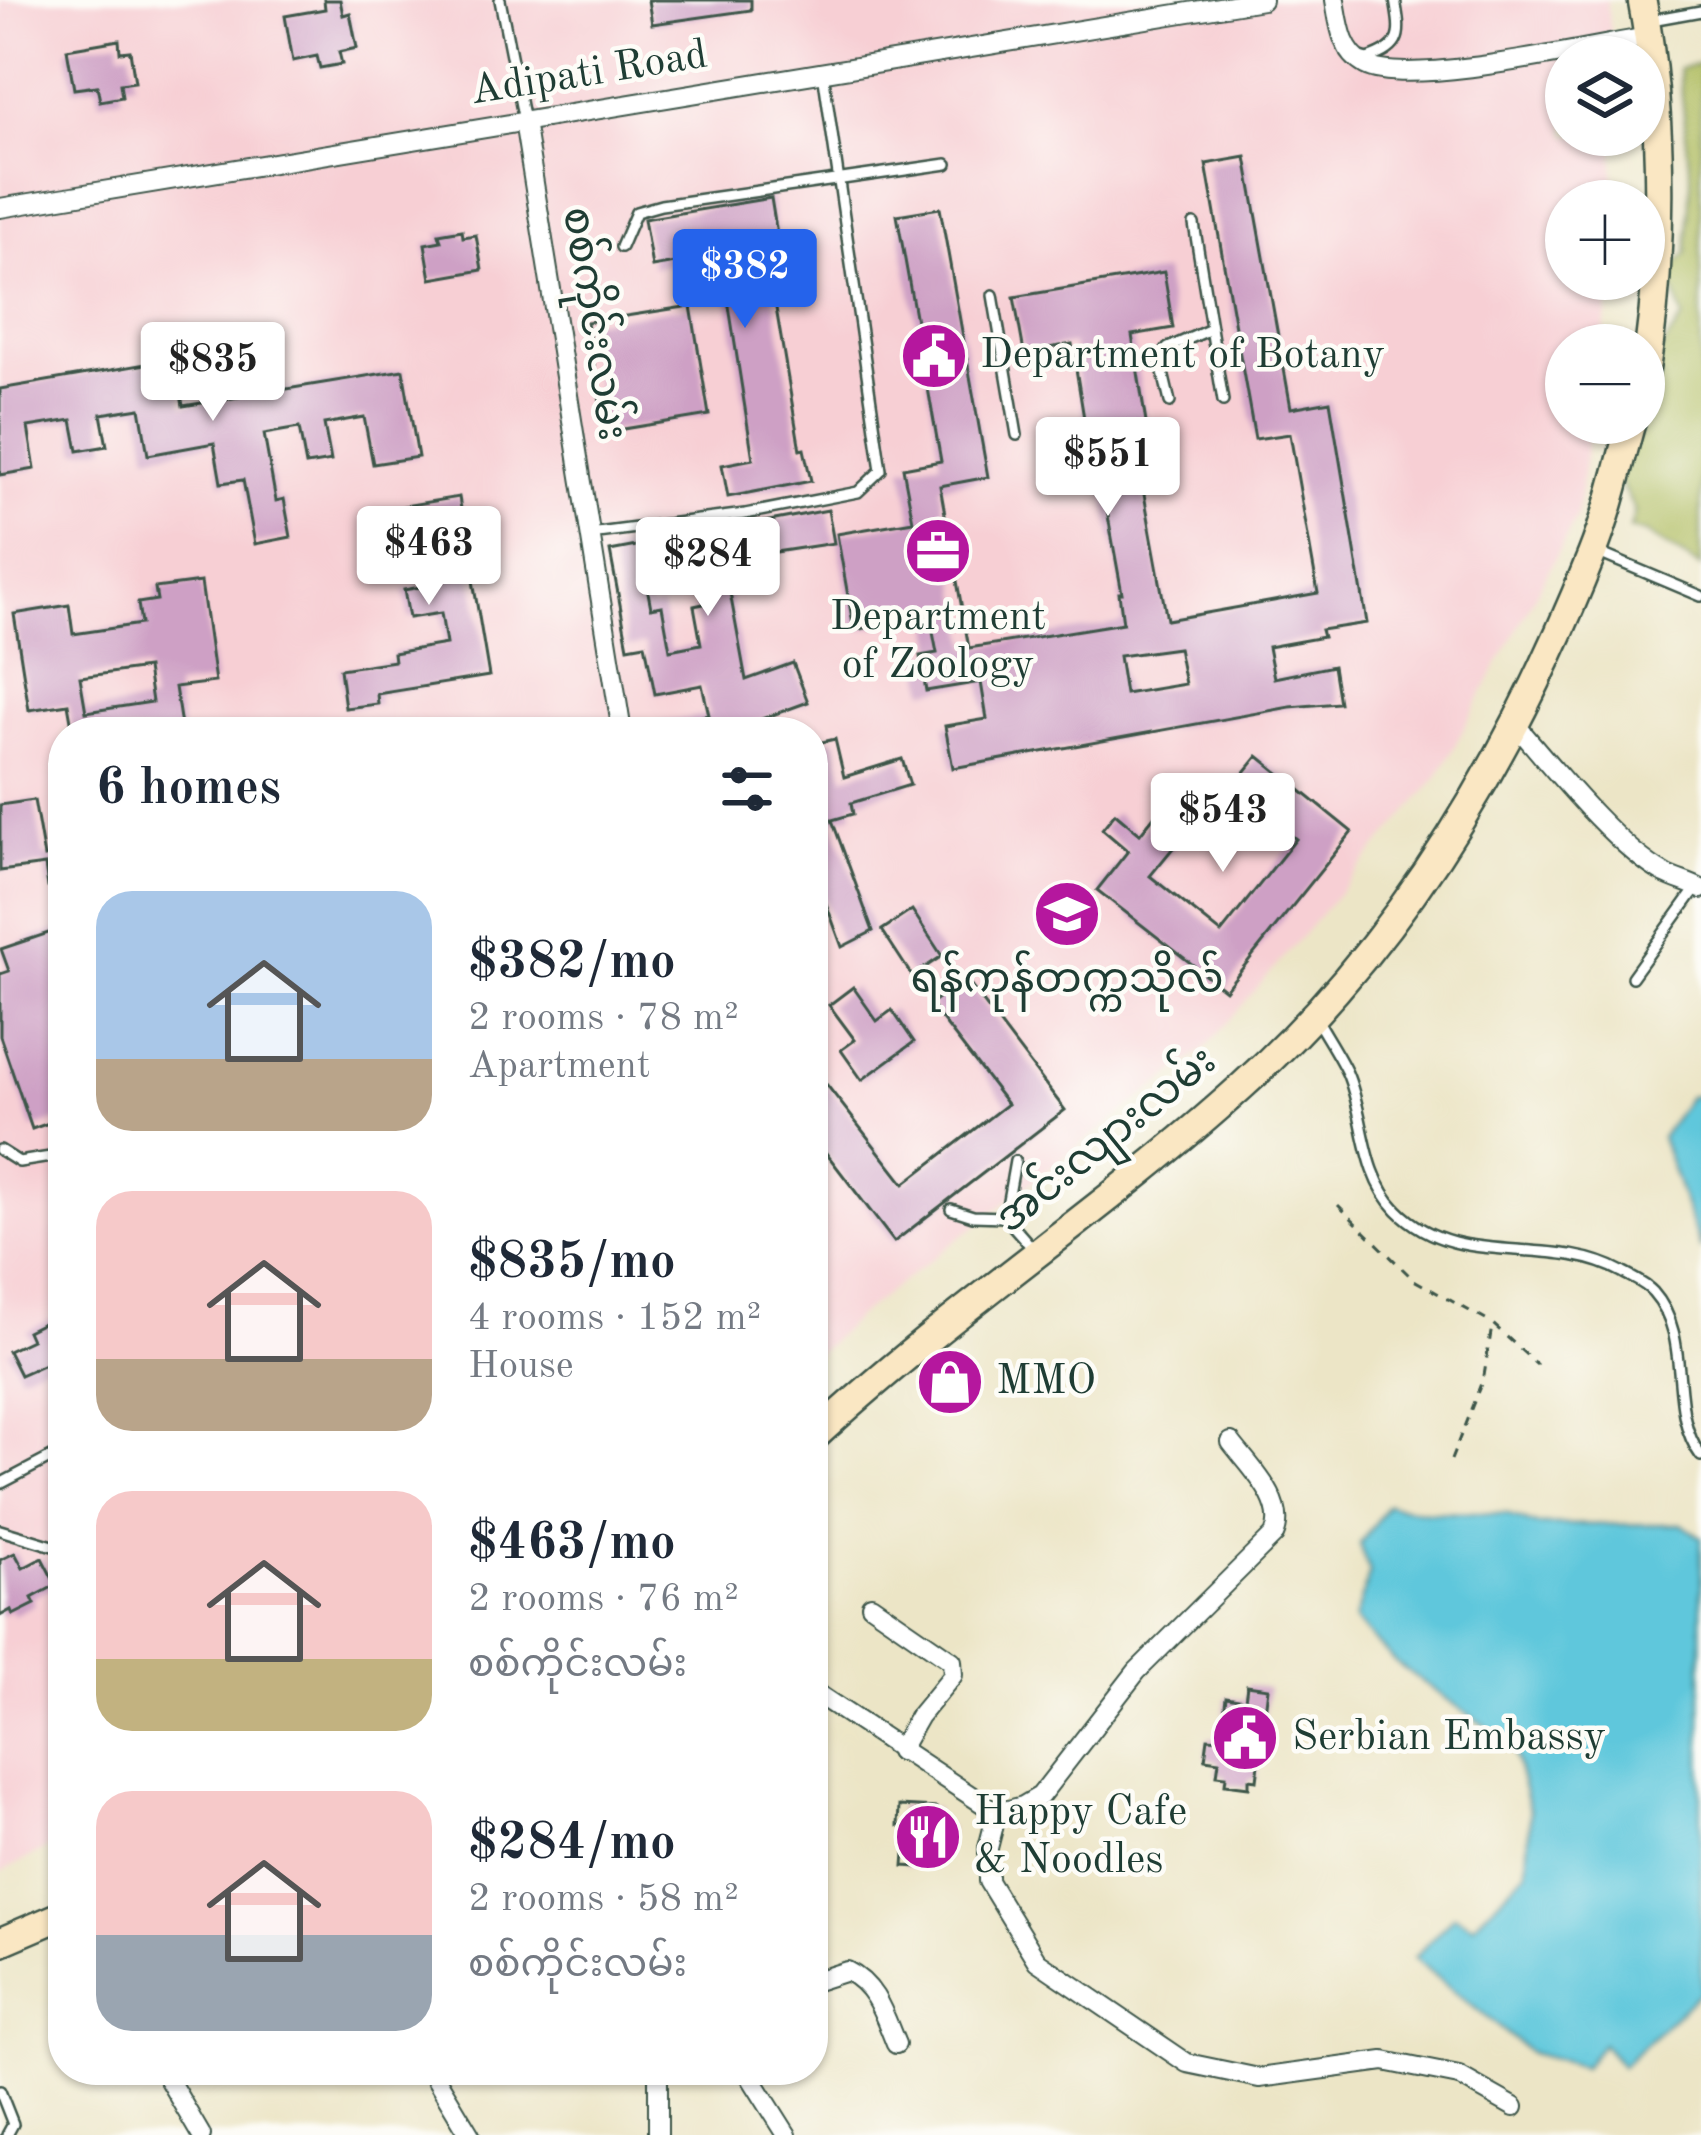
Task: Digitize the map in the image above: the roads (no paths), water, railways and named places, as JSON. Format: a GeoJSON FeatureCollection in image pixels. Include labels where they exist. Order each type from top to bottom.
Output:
{"type":"FeatureCollection","features":[{"type":"Feature","properties":{"kind":"main road"},"geometry":{"type":"LineString","coordinates":[[1645,19],[1658,160],[1658,230],[1649,324]]}},
{"type":"Feature","properties":{"kind":"main road","name":"အင်းလျားလမ်း"},"geometry":{"type":"LineString","coordinates":[[828,1425],[938,1329],[1240,1089],[1315,1017],[1463,822],[1515,724],[1594,550],[1625,444]]}},
{"type":"Feature","properties":{"kind":"main road"},"geometry":{"type":"LineString","coordinates":[[0,1942],[48,1921]]}},
{"type":"Feature","properties":{"kind":"street","name":"Adipati Road"},"geometry":{"type":"LineString","coordinates":[[0,208],[1262,0]]}},
{"type":"Feature","properties":{"kind":"street"},"geometry":{"type":"LineString","coordinates":[[1335,0],[1349,51],[1365,65],[1412,73],[1645,19]]}},
{"type":"Feature","properties":{"kind":"street","name":"စစ်ကိုင်းလမ်း"},"geometry":{"type":"LineString","coordinates":[[524,121],[620,717]]}},
{"type":"Feature","properties":{"kind":"street"},"geometry":{"type":"LineString","coordinates":[[1515,724],[1630,845],[1663,873],[1699,888]]}},
{"type":"Feature","properties":{"kind":"street"},"geometry":{"type":"LineString","coordinates":[[828,1701],[997,1814],[1040,1796],[1137,1671],[1279,1526],[1275,1504],[1232,1442]]}},
{"type":"Feature","properties":{"kind":"street"},"geometry":{"type":"LineString","coordinates":[[871,1606],[952,1660],[953,1675],[919,1716],[899,1751]]}},
{"type":"Feature","properties":{"kind":"street"},"geometry":{"type":"LineString","coordinates":[[997,1814],[988,1848],[988,1881],[1036,1960],[1187,2062],[1259,2078],[1384,2061],[1459,2076],[1514,2107]]}},
{"type":"Feature","properties":{"kind":"street"},"geometry":{"type":"LineString","coordinates":[[828,1977],[847,1971],[861,1978],[875,1995],[896,2044]]}},
{"type":"Feature","properties":{"kind":"street"},"geometry":{"type":"LineString","coordinates":[[172,2085],[201,2135]]}},
{"type":"Feature","properties":{"kind":"street"},"geometry":{"type":"LineString","coordinates":[[440,2085],[470,2135]]}},
{"type":"Feature","properties":{"kind":"street"},"geometry":{"type":"LineString","coordinates":[[658,2085],[658,2135]]}},
{"type":"Feature","properties":{"kind":"street"},"geometry":{"type":"LineString","coordinates":[[755,2085],[787,2135]]}},
{"type":"Feature","properties":{"kind":"lane","name":"စစ်ကိုင်းလမ်း"},"geometry":{"type":"LineString","coordinates":[[500,0],[524,121]]}},
{"type":"Feature","properties":{"kind":"lane"},"geometry":{"type":"LineString","coordinates":[[1349,51],[1368,59],[1397,44],[1395,0]]}},
{"type":"Feature","properties":{"kind":"lane"},"geometry":{"type":"LineString","coordinates":[[1645,19],[1701,11]]}},
{"type":"Feature","properties":{"kind":"lane"},"geometry":{"type":"LineString","coordinates":[[590,534],[745,514],[858,492],[881,470],[824,72]]}},
{"type":"Feature","properties":{"kind":"lane"},"geometry":{"type":"LineString","coordinates":[[621,247],[636,212],[661,205],[947,164]]}},
{"type":"Feature","properties":{"kind":"lane"},"geometry":{"type":"LineString","coordinates":[[1195,224],[1222,401]]}},
{"type":"Feature","properties":{"kind":"lane"},"geometry":{"type":"LineString","coordinates":[[993,296],[1017,435]]}},
{"type":"Feature","properties":{"kind":"lane"},"geometry":{"type":"LineString","coordinates":[[1170,402],[1160,360],[1168,348],[1211,329]]}},
{"type":"Feature","properties":{"kind":"lane"},"geometry":{"type":"LineString","coordinates":[[1594,550],[1701,596]]}},
{"type":"Feature","properties":{"kind":"lane"},"geometry":{"type":"LineString","coordinates":[[1632,977],[1699,888]]}},
{"type":"Feature","properties":{"kind":"lane"},"geometry":{"type":"LineString","coordinates":[[1315,1017],[1346,1073],[1377,1178],[1393,1206],[1414,1225],[1440,1240],[1479,1249],[1568,1253],[1614,1268],[1651,1288],[1667,1313],[1676,1341],[1691,1443],[1701,1456]]}},
{"type":"Feature","properties":{"kind":"lane"},"geometry":{"type":"LineString","coordinates":[[0,1150],[20,1162],[48,1157]]}},
{"type":"Feature","properties":{"kind":"lane"},"geometry":{"type":"LineString","coordinates":[[1004,1217],[1015,1161]]}},
{"type":"Feature","properties":{"kind":"lane"},"geometry":{"type":"LineString","coordinates":[[951,1209],[1004,1217],[1037,1253]]}},
{"type":"Feature","properties":{"kind":"lane"},"geometry":{"type":"LineString","coordinates":[[0,1484],[48,1459]]}},
{"type":"Feature","properties":{"kind":"lane"},"geometry":{"type":"LineString","coordinates":[[0,1530],[48,1545]]}},
{"type":"Feature","properties":{"kind":"lane"},"geometry":{"type":"LineString","coordinates":[[0,2092],[13,2124],[7,2135]]}},
{"type":"Feature","properties":{"kind":"water"},"geometry":{"type":"Polygon","coordinates":[[[1701,1096],[1701,1250],[1661,1138],[1689,1097],[1701,1096]]]}},
{"type":"Feature","properties":{"kind":"water"},"geometry":{"type":"Polygon","coordinates":[[[1387,1505],[1428,1512],[1506,1514],[1536,1525],[1682,1524],[1701,1538],[1701,1991],[1622,2066],[1602,2044],[1583,2067],[1530,2053],[1414,1958],[1454,1915],[1473,1925],[1527,1871],[1530,1812],[1512,1745],[1395,1662],[1355,1620],[1370,1572],[1360,1544],[1387,1505]]]}},
{"type":"Feature","properties":{"kind":"place","name":"Department of Botany"},"geometry":{"type":"Point","coordinates":[934,356]}},
{"type":"Feature","properties":{"kind":"place","name":"Department of Zoology"},"geometry":{"type":"Point","coordinates":[938,551]}},
{"type":"Feature","properties":{"kind":"place","name":"ရန်ကုန်တက္ကသိုလ်"},"geometry":{"type":"Point","coordinates":[1067,914]}},
{"type":"Feature","properties":{"kind":"place","name":"MMO"},"geometry":{"type":"Point","coordinates":[950,1382]}},
{"type":"Feature","properties":{"kind":"place","name":"Serbian Embassy"},"geometry":{"type":"Point","coordinates":[1245,1738]}},
{"type":"Feature","properties":{"kind":"place","name":"Happy Cafe & Noodles"},"geometry":{"type":"Point","coordinates":[928,1837]}}]}
